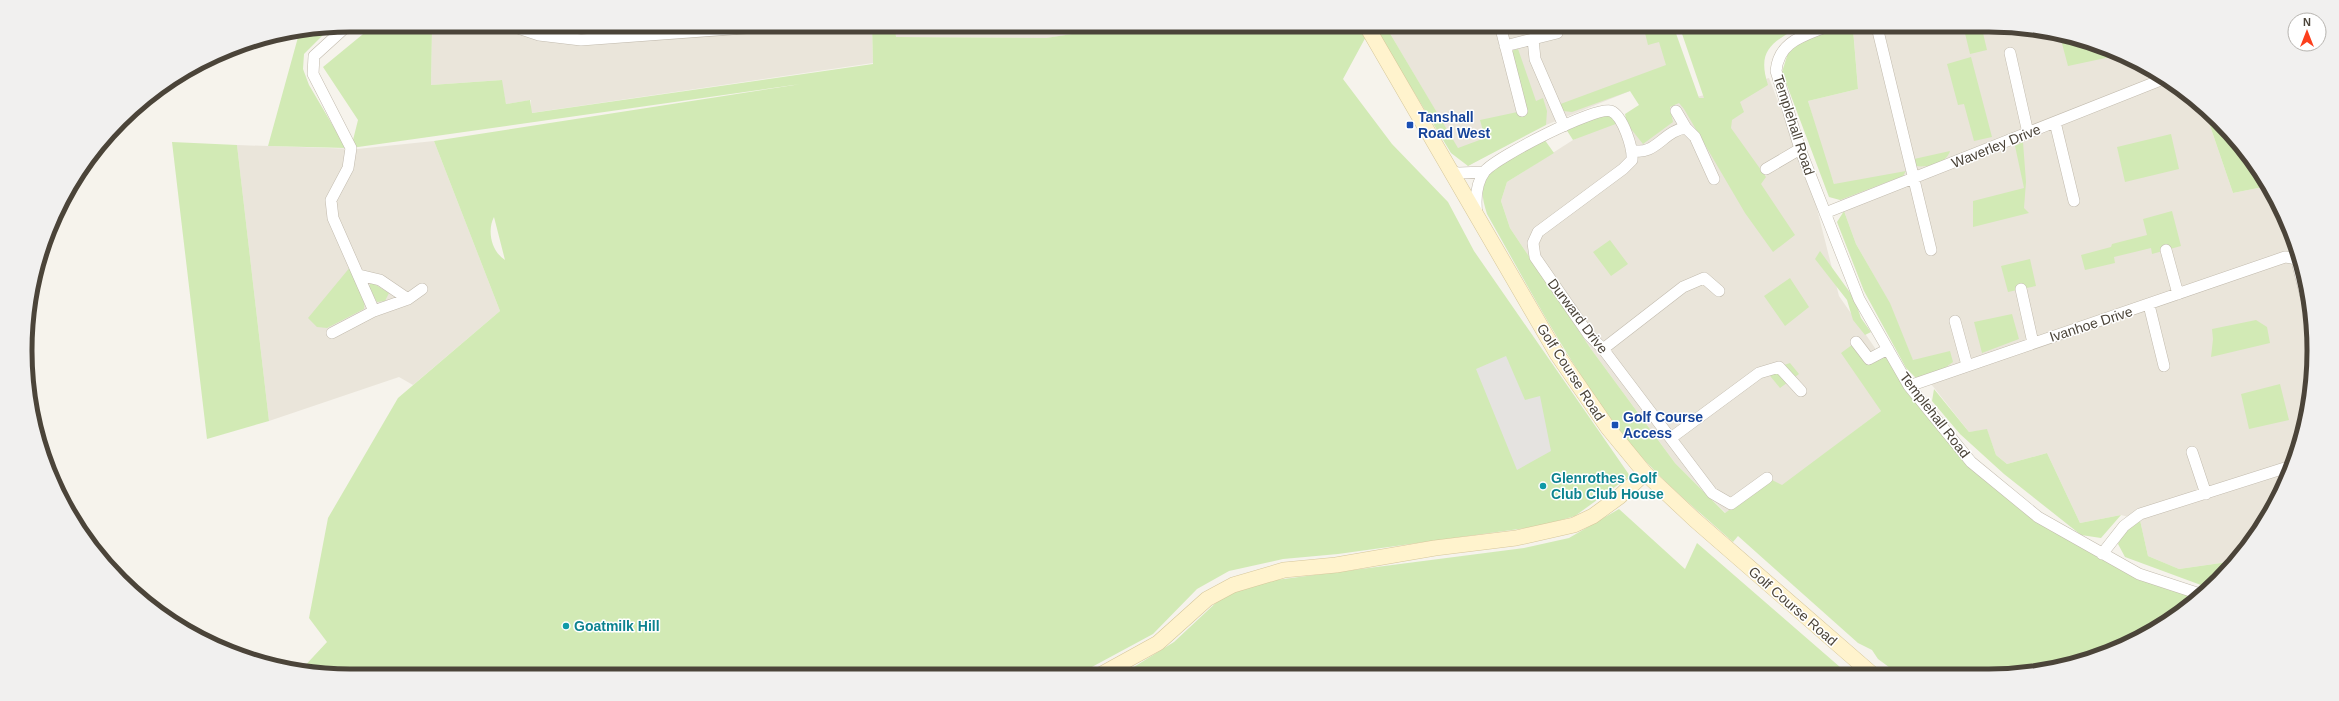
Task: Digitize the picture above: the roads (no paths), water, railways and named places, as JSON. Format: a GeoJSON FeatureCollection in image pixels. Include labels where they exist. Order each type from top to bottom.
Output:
{"type":"FeatureCollection","features":[{"type":"Feature","properties":{"kind":"street"},"geometry":{"type":"LineString","coordinates":[[530,32],[539,35],[582,40],[682,32]]}},
{"type":"Feature","properties":{"kind":"street","name":"Golf Course Road"},"geometry":{"type":"LineString","coordinates":[[1370,32],[1450,171],[1578,387],[1608,428],[1645,473],[1695,520],[1866,669]]}},
{"type":"Feature","properties":{"kind":"street"},"geometry":{"type":"LineString","coordinates":[[1502,32],[1522,111]]}},
{"type":"Feature","properties":{"kind":"street"},"geometry":{"type":"LineString","coordinates":[[1505,46],[1557,32]]}},
{"type":"Feature","properties":{"kind":"street","name":"Templehall Road"},"geometry":{"type":"LineString","coordinates":[[1814,32],[1790,43],[1781,51],[1776,70],[1800,148],[1859,300],[1909,386],[1971,462],[2038,517],[2139,574],[2196,593]]}},
{"type":"Feature","properties":{"kind":"street"},"geometry":{"type":"LineString","coordinates":[[1878,32],[1931,250]]}},
{"type":"Feature","properties":{"kind":"street"},"geometry":{"type":"LineString","coordinates":[[340,33],[314,56],[313,74],[351,148],[348,168],[334,195],[332,205],[333,218],[359,274],[374,311]]}},
{"type":"Feature","properties":{"kind":"street"},"geometry":{"type":"LineString","coordinates":[[1532,39],[1535,59],[1564,126]]}},
{"type":"Feature","properties":{"kind":"street"},"geometry":{"type":"LineString","coordinates":[[2010,53],[2028,133]]}},
{"type":"Feature","properties":{"kind":"street","name":"Waverley Drive"},"geometry":{"type":"LineString","coordinates":[[1826,213],[2158,81]]}},
{"type":"Feature","properties":{"kind":"street"},"geometry":{"type":"LineString","coordinates":[[1477,217],[1476,193],[1484,172],[1500,159],[1564,126],[1596,114],[1610,111],[1621,122],[1632,150],[1649,150],[1674,132],[1686,128]]}},
{"type":"Feature","properties":{"kind":"street"},"geometry":{"type":"LineString","coordinates":[[1676,111],[1686,128],[1695,137],[1714,179]]}},
{"type":"Feature","properties":{"kind":"street"},"geometry":{"type":"LineString","coordinates":[[2056,122],[2074,201]]}},
{"type":"Feature","properties":{"kind":"street"},"geometry":{"type":"LineString","coordinates":[[1766,169],[1800,148]]}},
{"type":"Feature","properties":{"kind":"street","name":"Durward Drive"},"geometry":{"type":"LineString","coordinates":[[1632,150],[1632,160],[1628,165],[1538,232],[1533,243],[1535,257],[1589,335],[1603,349],[1712,493],[1731,504],[1767,478]]}},
{"type":"Feature","properties":{"kind":"street"},"geometry":{"type":"LineString","coordinates":[[1450,171],[1459,174],[1484,172]]}},
{"type":"Feature","properties":{"kind":"street"},"geometry":{"type":"LineString","coordinates":[[2166,250],[2178,294]]}},
{"type":"Feature","properties":{"kind":"street","name":"Ivanhoe Drive"},"geometry":{"type":"LineString","coordinates":[[1909,386],[1967,365],[2149,305],[2272,261],[2285,257],[2293,258]]}},
{"type":"Feature","properties":{"kind":"street"},"geometry":{"type":"LineString","coordinates":[[359,274],[380,280],[408,299]]}},
{"type":"Feature","properties":{"kind":"street"},"geometry":{"type":"LineString","coordinates":[[1603,349],[1683,287],[1704,278],[1719,290]]}},
{"type":"Feature","properties":{"kind":"street"},"geometry":{"type":"LineString","coordinates":[[332,333],[374,311],[408,299],[422,289]]}},
{"type":"Feature","properties":{"kind":"street","name":"Ivanhoe Drive"},"geometry":{"type":"LineString","coordinates":[[2021,289],[2033,343]]}},
{"type":"Feature","properties":{"kind":"street","name":"Ivanhoe Drive"},"geometry":{"type":"LineString","coordinates":[[2149,305],[2164,366]]}},
{"type":"Feature","properties":{"kind":"street"},"geometry":{"type":"LineString","coordinates":[[1955,320],[1967,365]]}},
{"type":"Feature","properties":{"kind":"street"},"geometry":{"type":"LineString","coordinates":[[1856,342],[1869,359],[1888,349]]}},
{"type":"Feature","properties":{"kind":"street"},"geometry":{"type":"LineString","coordinates":[[1671,438],[1759,373],[1779,367],[1802,391]]}},
{"type":"Feature","properties":{"kind":"street"},"geometry":{"type":"LineString","coordinates":[[2192,452],[2206,494]]}},
{"type":"Feature","properties":{"kind":"street"},"geometry":{"type":"LineString","coordinates":[[2102,554],[2124,526],[2140,514],[2284,468]]}},
{"type":"Feature","properties":{"kind":"street"},"geometry":{"type":"LineString","coordinates":[[1111,669],[1158,643],[1206,599],[1233,585],[1284,570],[1336,565],[1516,538],[1574,525],[1593,516],[1619,497],[1645,473]]}},
{"type":"Feature","properties":{"kind":"place","name":"Tanshall Road West"},"geometry":{"type":"Point","coordinates":[1410,125]}},
{"type":"Feature","properties":{"kind":"place","name":"Golf Course Access"},"geometry":{"type":"Point","coordinates":[1615,425]}},
{"type":"Feature","properties":{"kind":"place","name":"Glenrothes Golf Club Club House"},"geometry":{"type":"Point","coordinates":[1543,486]}},
{"type":"Feature","properties":{"kind":"place","name":"Goatmilk Hill"},"geometry":{"type":"Point","coordinates":[566,626]}}]}
